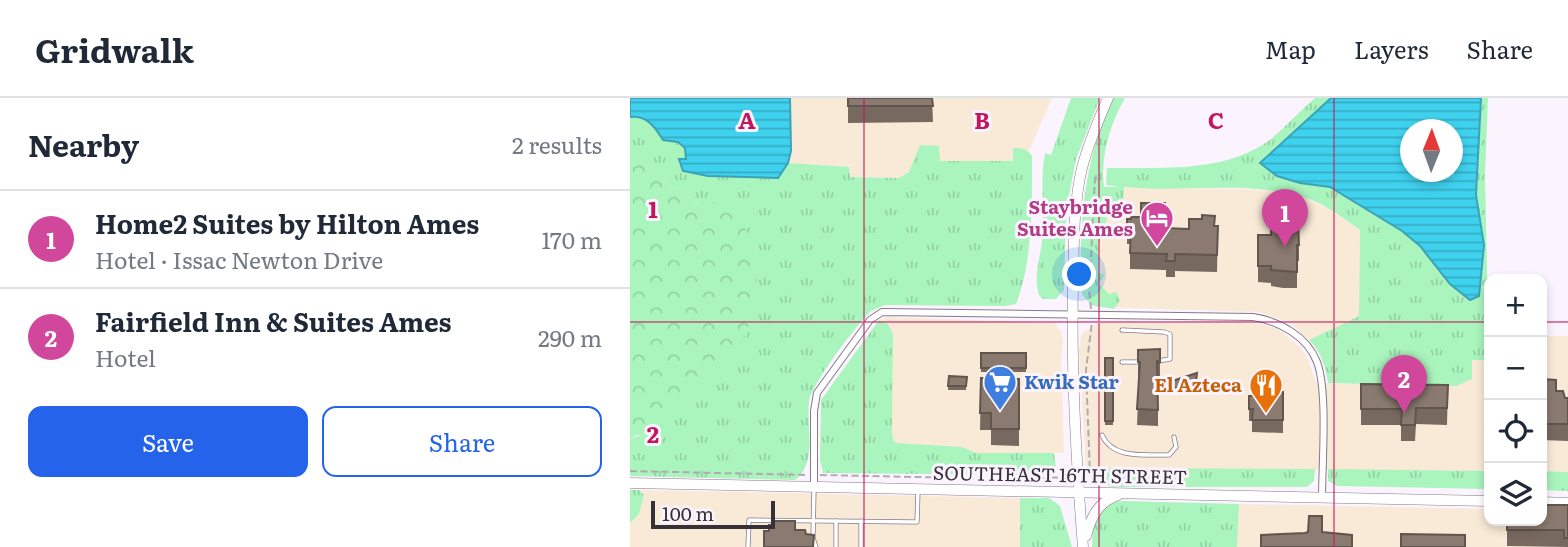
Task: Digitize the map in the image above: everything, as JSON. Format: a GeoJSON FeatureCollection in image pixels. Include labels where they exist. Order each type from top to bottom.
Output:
{"type":"FeatureCollection","features":[{"type":"Feature","properties":{"kind":"main road"},"geometry":{"type":"LineString","coordinates":[[1084,547],[1074,424],[1076,211],[1082,170],[1094,129],[1108,98]]}},
{"type":"Feature","properties":{"kind":"main road","name":"SOUTHEAST 16TH STREET"},"geometry":{"type":"LineString","coordinates":[[630,483],[1484,501]]}},
{"type":"Feature","properties":{"kind":"main road"},"geometry":{"type":"LineString","coordinates":[[1084,547],[1089,522],[1098,508],[1109,498],[1125,494]]}},
{"type":"Feature","properties":{"kind":"main road"},"geometry":{"type":"LineString","coordinates":[[1547,502],[1568,502]]}},
{"type":"Feature","properties":{"kind":"street"},"geometry":{"type":"LineString","coordinates":[[814,487],[814,411],[817,393],[876,315],[888,311],[1253,317],[1270,320],[1292,332],[1310,350],[1317,362],[1322,397],[1322,498]]}},
{"type":"Feature","properties":{"kind":"lane"},"geometry":{"type":"LineString","coordinates":[[1122,330],[1170,334],[1170,359],[1156,362]]}},
{"type":"Feature","properties":{"kind":"lane"},"geometry":{"type":"LineString","coordinates":[[1122,362],[1147,362]]}},
{"type":"Feature","properties":{"kind":"lane"},"geometry":{"type":"LineString","coordinates":[[1102,436],[1113,450],[1169,455],[1176,447],[1174,437]]}},
{"type":"Feature","properties":{"kind":"lane"},"geometry":{"type":"LineString","coordinates":[[814,487],[813,538],[816,547]]}},
{"type":"Feature","properties":{"kind":"lane"},"geometry":{"type":"LineString","coordinates":[[748,547],[749,520],[916,522],[918,489]]}},
{"type":"Feature","properties":{"kind":"lane"},"geometry":{"type":"LineString","coordinates":[[836,521],[836,547]]}},
{"type":"Feature","properties":{"kind":"lane"},"geometry":{"type":"LineString","coordinates":[[861,521],[861,547]]}},
{"type":"Feature","properties":{"kind":"lane"},"geometry":{"type":"LineString","coordinates":[[808,545],[813,538]]}},
{"type":"Feature","properties":{"kind":"path"},"geometry":{"type":"LineString","coordinates":[[1091,305],[1088,279],[1095,177]]}},
{"type":"Feature","properties":{"kind":"path"},"geometry":{"type":"LineString","coordinates":[[1090,476],[1086,370],[1092,324]]}},
{"type":"Feature","properties":{"kind":"path"},"geometry":{"type":"LineString","coordinates":[[630,471],[802,475]]}},
{"type":"Feature","properties":{"kind":"path"},"geometry":{"type":"LineString","coordinates":[[825,475],[1012,479],[1059,477]]}},
{"type":"Feature","properties":{"kind":"shaded area"},"geometry":{"type":"Polygon","coordinates":[[[790,98],[1052,98],[1029,151],[1023,148],[1013,161],[940,161],[916,153],[915,163],[909,172],[899,178],[850,177],[849,167],[788,163],[791,151],[790,98]]]}},
{"type":"Feature","properties":{"kind":"shaded area"},"geometry":{"type":"Polygon","coordinates":[[[1086,187],[1240,189],[1276,191],[1305,197],[1360,230],[1359,316],[1309,340],[1289,322],[1258,312],[1096,307],[1082,294],[1082,224],[1086,187]]]}},
{"type":"Feature","properties":{"kind":"shaded area"},"geometry":{"type":"Polygon","coordinates":[[[887,317],[1054,323],[1061,331],[1063,342],[1061,357],[1064,453],[976,453],[961,447],[896,443],[892,433],[893,334],[888,324],[879,320],[887,317]]]}},
{"type":"Feature","properties":{"kind":"shaded area"},"geometry":{"type":"Polygon","coordinates":[[[1099,323],[1265,325],[1278,329],[1300,347],[1308,359],[1316,383],[1456,386],[1471,360],[1484,360],[1484,471],[1086,468],[1079,350],[1082,333],[1099,323]]]}},
{"type":"Feature","properties":{"kind":"shaded area"},"geometry":{"type":"Polygon","coordinates":[[[1547,336],[1568,336],[1568,472],[1547,471],[1547,336]]]}},
{"type":"Feature","properties":{"kind":"shaded area"},"geometry":{"type":"Polygon","coordinates":[[[639,490],[1020,498],[1020,547],[630,547],[630,523],[639,514],[644,495],[639,490]]]}},
{"type":"Feature","properties":{"kind":"shaded area"},"geometry":{"type":"Polygon","coordinates":[[[1239,504],[1484,509],[1484,526],[1547,526],[1568,547],[1237,547],[1239,504]]]}},
{"type":"Feature","properties":{"kind":"green space"},"geometry":{"type":"Polygon","coordinates":[[[630,98],[685,148],[686,159],[680,159],[683,171],[708,176],[778,178],[788,163],[849,167],[850,177],[899,178],[909,172],[920,145],[939,146],[940,161],[1013,161],[1013,148],[1026,150],[1032,156],[1029,250],[1016,304],[885,305],[871,311],[836,355],[811,394],[808,412],[809,454],[802,473],[795,480],[630,476],[630,439],[639,436],[698,203],[651,172],[630,149],[630,98]]]}},
{"type":"Feature","properties":{"kind":"green space"},"geometry":{"type":"Polygon","coordinates":[[[1071,98],[1100,98],[1076,159],[1066,211],[1064,290],[1056,299],[1043,299],[1037,287],[1037,271],[1043,238],[1042,182],[1045,153],[1051,155],[1071,98]]]}},
{"type":"Feature","properties":{"kind":"green space"},"geometry":{"type":"Polygon","coordinates":[[[1113,98],[1125,98],[1111,130],[1103,164],[1104,187],[1119,187],[1106,185],[1107,168],[1170,168],[1234,158],[1271,139],[1315,98],[1488,98],[1484,360],[1472,360],[1472,379],[1456,386],[1328,383],[1322,360],[1309,340],[1359,316],[1360,230],[1318,203],[1281,192],[1237,188],[1124,187],[1123,203],[1107,203],[1106,229],[1098,230],[1098,273],[1105,275],[1098,283],[1110,295],[1117,293],[1120,300],[1114,309],[1091,305],[1082,294],[1081,244],[1085,194],[1095,145],[1113,98]]]}},
{"type":"Feature","properties":{"kind":"green space"},"geometry":{"type":"Polygon","coordinates":[[[630,149],[651,172],[698,203],[735,201],[759,266],[747,333],[674,416],[630,439],[630,149]]]}},
{"type":"Feature","properties":{"kind":"green space"},"geometry":{"type":"Polygon","coordinates":[[[879,320],[888,324],[893,334],[892,433],[896,443],[962,447],[976,453],[1054,453],[1057,475],[823,473],[820,460],[821,400],[879,320]]]}},
{"type":"Feature","properties":{"kind":"green space"},"geometry":{"type":"Polygon","coordinates":[[[1086,468],[1315,469],[1314,481],[1307,487],[1112,487],[1092,479],[1086,468]]]}},
{"type":"Feature","properties":{"kind":"green space"},"geometry":{"type":"Polygon","coordinates":[[[1328,469],[1484,471],[1484,489],[1337,486],[1328,481],[1328,469]]]}},
{"type":"Feature","properties":{"kind":"green space"},"geometry":{"type":"Polygon","coordinates":[[[1547,471],[1568,472],[1568,491],[1547,490],[1547,471]]]}},
{"type":"Feature","properties":{"kind":"green space"},"geometry":{"type":"Polygon","coordinates":[[[630,490],[639,490],[644,495],[639,514],[630,523],[630,490]]]}},
{"type":"Feature","properties":{"kind":"green space"},"geometry":{"type":"Polygon","coordinates":[[[1020,498],[1049,498],[1060,506],[1072,547],[1020,547],[1020,498]]]}},
{"type":"Feature","properties":{"kind":"green space"},"geometry":{"type":"Polygon","coordinates":[[[1107,502],[1239,504],[1237,547],[1092,547],[1093,524],[1107,502]]]}},
{"type":"Feature","properties":{"kind":"water"},"geometry":{"type":"Polygon","coordinates":[[[630,98],[790,98],[791,151],[788,163],[778,178],[708,176],[683,171],[679,159],[686,159],[685,148],[678,142],[663,140],[654,126],[646,120],[630,117],[630,98]]]}},
{"type":"Feature","properties":{"kind":"water"},"geometry":{"type":"Polygon","coordinates":[[[1331,98],[1481,98],[1476,195],[1484,245],[1479,296],[1470,300],[1450,284],[1420,246],[1402,231],[1330,187],[1300,183],[1277,176],[1260,163],[1331,98]]]}},
{"type":"Feature","properties":{"kind":"building"},"geometry":{"type":"Polygon","coordinates":[[[848,98],[932,98],[933,106],[848,106],[848,98]]]}},
{"type":"Feature","properties":{"kind":"building"},"geometry":{"type":"Polygon","coordinates":[[[1272,198],[1297,198],[1297,272],[1258,266],[1258,235],[1271,235],[1272,198]]]}},
{"type":"Feature","properties":{"kind":"building"},"geometry":{"type":"Polygon","coordinates":[[[1141,203],[1165,203],[1165,228],[1189,229],[1189,219],[1202,219],[1202,215],[1215,216],[1214,226],[1218,226],[1217,255],[1175,254],[1175,261],[1166,261],[1167,254],[1130,253],[1131,228],[1127,228],[1127,219],[1141,217],[1141,203]]]}},
{"type":"Feature","properties":{"kind":"building"},"geometry":{"type":"Polygon","coordinates":[[[1160,349],[1160,362],[1157,361],[1158,410],[1137,409],[1140,362],[1138,350],[1160,349]]]}},
{"type":"Feature","properties":{"kind":"building","name":"Kwik Star"},"geometry":{"type":"Polygon","coordinates":[[[981,353],[1026,353],[1026,368],[981,368],[981,353]]]}},
{"type":"Feature","properties":{"kind":"building"},"geometry":{"type":"Polygon","coordinates":[[[1105,358],[1113,358],[1113,421],[1105,421],[1105,358]]]}},
{"type":"Feature","properties":{"kind":"building"},"geometry":{"type":"Polygon","coordinates":[[[1197,373],[1196,382],[1169,390],[1169,382],[1197,373]]]}},
{"type":"Feature","properties":{"kind":"building"},"geometry":{"type":"Polygon","coordinates":[[[949,376],[967,377],[966,386],[948,386],[949,376]]]}},
{"type":"Feature","properties":{"kind":"building","name":"Kwik Star"},"geometry":{"type":"Polygon","coordinates":[[[981,378],[1019,379],[1019,429],[991,429],[991,413],[980,413],[981,378]]]}},
{"type":"Feature","properties":{"kind":"building"},"geometry":{"type":"Polygon","coordinates":[[[1547,379],[1556,380],[1556,391],[1563,391],[1565,398],[1568,398],[1568,424],[1547,424],[1547,379]]]}},
{"type":"Feature","properties":{"kind":"building"},"geometry":{"type":"Polygon","coordinates":[[[1361,384],[1448,385],[1447,408],[1416,408],[1415,425],[1401,425],[1402,409],[1361,409],[1361,384]]]}},
{"type":"Feature","properties":{"kind":"building"},"geometry":{"type":"Polygon","coordinates":[[[1254,392],[1283,392],[1283,420],[1252,420],[1253,409],[1249,409],[1249,396],[1253,396],[1254,392]]]}},
{"type":"Feature","properties":{"kind":"building"},"geometry":{"type":"Polygon","coordinates":[[[1547,505],[1568,505],[1568,538],[1564,538],[1564,530],[1507,530],[1507,526],[1547,526],[1547,505]]]}},
{"type":"Feature","properties":{"kind":"building"},"geometry":{"type":"Polygon","coordinates":[[[1309,516],[1322,516],[1322,532],[1352,535],[1352,547],[1261,547],[1261,535],[1308,532],[1309,516]]]}},
{"type":"Feature","properties":{"kind":"building"},"geometry":{"type":"Polygon","coordinates":[[[774,521],[795,521],[795,530],[805,530],[806,534],[814,535],[813,547],[764,547],[764,531],[769,531],[769,525],[774,525],[774,521]]]}},
{"type":"Feature","properties":{"kind":"building"},"geometry":{"type":"Polygon","coordinates":[[[1401,534],[1465,535],[1465,547],[1401,547],[1401,534]]]}},
{"type":"Feature","properties":{"kind":"place","name":"Home2 Suites by Hilton Ames"},"geometry":{"type":"Point","coordinates":[1285,247]}},
{"type":"Feature","properties":{"kind":"place","name":"Staybridge Suites Ames"},"geometry":{"type":"Point","coordinates":[1157,248]}},
{"type":"Feature","properties":{"kind":"place","name":"Kwik Star"},"geometry":{"type":"Point","coordinates":[1000,412]}},
{"type":"Feature","properties":{"kind":"place","name":"Fairfield Inn & Suites Ames"},"geometry":{"type":"Point","coordinates":[1404,413]}},
{"type":"Feature","properties":{"kind":"place","name":"El Azteca"},"geometry":{"type":"Point","coordinates":[1266,415]}}]}
